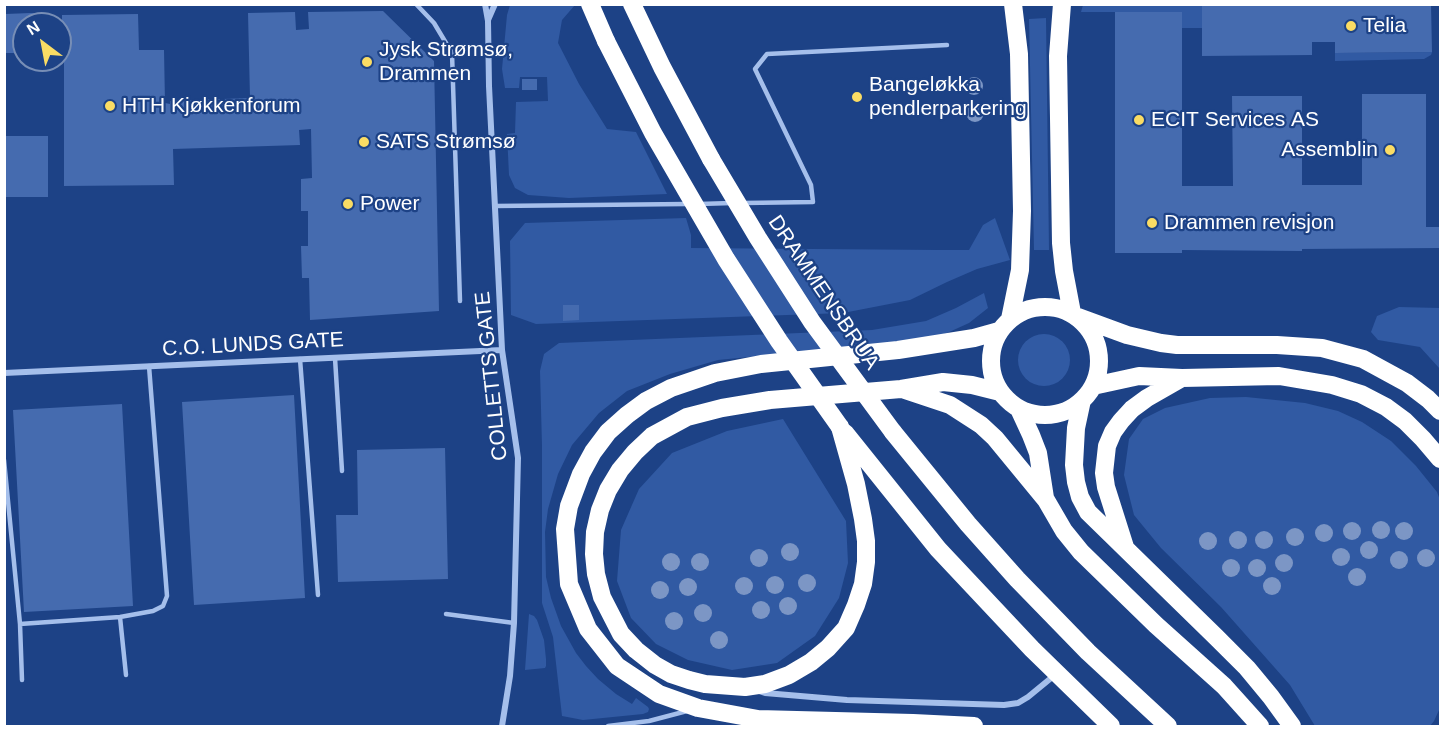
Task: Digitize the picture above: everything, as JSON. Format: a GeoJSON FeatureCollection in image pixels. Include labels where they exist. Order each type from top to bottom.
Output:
{"type":"FeatureCollection","features":[{"type":"Feature","properties":{"kind":"highway"},"geometry":{"type":"LineString","coordinates":[[590,4],[627,85],[679,179],[756,307],[840,427],[852,451],[938,549],[1056,674],[1111,726]]}},
{"type":"Feature","properties":{"kind":"highway","name":"DRAMMENSBRUA"},"geometry":{"type":"LineString","coordinates":[[632,4],[666,76],[711,159],[758,238],[812,322],[893,432],[968,524],[1017,579],[1088,652],[1168,726]]}},
{"type":"Feature","properties":{"kind":"highway"},"geometry":{"type":"LineString","coordinates":[[1013,4],[1019,54],[1022,211],[1020,270],[1005,325],[993,343],[991,368],[994,381],[1009,401],[1019,409],[1045,415],[1071,408],[1082,400],[1093,386],[1098,373],[1099,357],[1096,342],[1089,328],[1075,315],[1064,271],[1061,243],[1058,56],[1062,4]]}},
{"type":"Feature","properties":{"kind":"highway"},"geometry":{"type":"LineString","coordinates":[[974,726],[758,718],[698,708],[659,694],[617,666],[588,628],[569,584],[565,529],[569,506],[581,474],[593,452],[608,432],[646,401],[671,388],[715,373],[761,364],[898,350],[974,338],[1005,325],[1022,311],[1047,306],[1060,308],[1127,335],[1161,343],[1322,348],[1363,359],[1407,383],[1440,411]]}},
{"type":"Feature","properties":{"kind":"highway"},"geometry":{"type":"LineString","coordinates":[[1093,386],[1139,376],[1182,378],[1279,376],[1332,385],[1361,394],[1386,407],[1423,438],[1440,459]]}},
{"type":"Feature","properties":{"kind":"highway"},"geometry":{"type":"LineString","coordinates":[[1126,550],[1106,487],[1104,473],[1107,446],[1120,421],[1132,409],[1182,378]]}},
{"type":"Feature","properties":{"kind":"highway"},"geometry":{"type":"LineString","coordinates":[[852,451],[866,541],[863,584],[846,628],[828,648],[811,662],[765,684],[745,687],[705,684],[671,674],[655,665],[621,634],[602,597],[596,574],[595,532],[608,490],[620,470],[652,436],[687,417],[703,412],[770,400],[943,382],[972,385],[1000,392]]}},
{"type":"Feature","properties":{"kind":"highway"},"geometry":{"type":"LineString","coordinates":[[901,388],[950,405],[981,424],[1046,500],[1064,531],[1081,552],[1156,625],[1224,686],[1260,726]]}},
{"type":"Feature","properties":{"kind":"highway"},"geometry":{"type":"LineString","coordinates":[[1082,400],[1076,428],[1074,465],[1080,497],[1088,512],[1247,668],[1292,726]]}},
{"type":"Feature","properties":{"kind":"highway"},"geometry":{"type":"LineString","coordinates":[[1019,409],[1038,453],[1046,500]]}},
{"type":"Feature","properties":{"kind":"street","name":"COLLETTS GATE"},"geometry":{"type":"LineString","coordinates":[[485,4],[488,21],[502,350],[518,458],[514,623],[510,676],[502,726]]}},
{"type":"Feature","properties":{"kind":"street","name":"COLLETTS GATE"},"geometry":{"type":"LineString","coordinates":[[488,21],[495,4]]}},
{"type":"Feature","properties":{"kind":"street","name":"C.O. LUNDS GATE"},"geometry":{"type":"LineString","coordinates":[[4,373],[502,350]]}},
{"type":"Feature","properties":{"kind":"street"},"geometry":{"type":"LineString","coordinates":[[745,687],[765,693],[848,700],[1004,705],[1018,703],[1036,692],[1056,674]]}},
{"type":"Feature","properties":{"kind":"lane"},"geometry":{"type":"LineString","coordinates":[[416,4],[434,23],[452,53],[460,301]]}},
{"type":"Feature","properties":{"kind":"lane"},"geometry":{"type":"LineString","coordinates":[[495,206],[813,202],[811,185],[755,69],[767,54],[947,45]]}},
{"type":"Feature","properties":{"kind":"lane"},"geometry":{"type":"LineString","coordinates":[[335,358],[342,471]]}},
{"type":"Feature","properties":{"kind":"lane"},"geometry":{"type":"LineString","coordinates":[[300,359],[318,595]]}},
{"type":"Feature","properties":{"kind":"lane"},"geometry":{"type":"LineString","coordinates":[[20,624],[120,617],[153,611],[163,606],[166,596],[149,366]]}},
{"type":"Feature","properties":{"kind":"lane"},"geometry":{"type":"LineString","coordinates":[[4,460],[20,624],[22,680]]}},
{"type":"Feature","properties":{"kind":"lane"},"geometry":{"type":"LineString","coordinates":[[446,614],[514,623]]}},
{"type":"Feature","properties":{"kind":"lane"},"geometry":{"type":"LineString","coordinates":[[120,617],[126,675]]}},
{"type":"Feature","properties":{"kind":"lane"},"geometry":{"type":"LineString","coordinates":[[608,726],[649,721],[698,708]]}},
{"type":"Feature","properties":{"kind":"shaded area"},"geometry":{"type":"Polygon","coordinates":[[[510,5],[575,5],[562,20],[558,43],[579,84],[607,129],[636,132],[667,194],[569,198],[528,195],[515,188],[509,175],[507,134],[515,133],[516,102],[548,101],[547,77],[520,77],[519,88],[505,88],[502,69],[510,5]]]}},
{"type":"Feature","properties":{"kind":"shaded area"},"geometry":{"type":"Polygon","coordinates":[[[1083,5],[1202,5],[1202,28],[1182,28],[1181,12],[1081,12],[1083,5]]]}},
{"type":"Feature","properties":{"kind":"shaded area"},"geometry":{"type":"Polygon","coordinates":[[[1046,18],[1049,250],[1034,250],[1029,19],[1046,18]]]}},
{"type":"Feature","properties":{"kind":"shaded area"},"geometry":{"type":"Polygon","coordinates":[[[1432,52],[1424,59],[1335,61],[1335,53],[1432,52]]]}},
{"type":"Feature","properties":{"kind":"shaded area"},"geometry":{"type":"Polygon","coordinates":[[[686,218],[691,235],[691,248],[969,250],[983,225],[995,218],[1010,260],[977,269],[910,300],[843,313],[536,324],[511,315],[510,241],[525,223],[686,218]]]}},
{"type":"Feature","properties":{"kind":"shaded area"},"geometry":{"type":"Polygon","coordinates":[[[984,293],[988,308],[969,323],[947,333],[922,340],[718,360],[670,374],[627,391],[599,413],[572,445],[558,474],[548,509],[545,532],[546,577],[561,626],[586,666],[616,694],[632,704],[636,698],[649,709],[643,714],[583,720],[562,716],[553,637],[542,603],[540,371],[544,354],[559,343],[872,330],[926,321],[984,293]]]}},
{"type":"Feature","properties":{"kind":"shaded area"},"geometry":{"type":"Polygon","coordinates":[[[1399,307],[1440,308],[1440,369],[1420,347],[1378,340],[1371,332],[1377,316],[1399,307]]]}},
{"type":"Feature","properties":{"kind":"shaded area"},"geometry":{"type":"Polygon","coordinates":[[[1039,334],[1049,334],[1059,338],[1066,345],[1070,360],[1066,375],[1059,382],[1049,386],[1039,386],[1029,382],[1022,375],[1018,365],[1018,355],[1022,345],[1029,338],[1039,334]]]}},
{"type":"Feature","properties":{"kind":"shaded area"},"geometry":{"type":"Polygon","coordinates":[[[1246,397],[1305,403],[1338,411],[1362,422],[1391,441],[1416,466],[1437,492],[1440,500],[1440,708],[1430,726],[1315,726],[1290,685],[1221,607],[1161,548],[1134,515],[1124,475],[1129,439],[1143,419],[1165,408],[1210,398],[1246,397]]]}},
{"type":"Feature","properties":{"kind":"shaded area"},"geometry":{"type":"Polygon","coordinates":[[[783,419],[846,521],[848,563],[839,598],[815,636],[777,663],[732,670],[688,660],[656,644],[631,618],[617,581],[621,530],[639,489],[672,453],[727,431],[783,419]]]}},
{"type":"Feature","properties":{"kind":"shaded area"},"geometry":{"type":"Polygon","coordinates":[[[529,614],[537,620],[544,640],[545,668],[525,670],[529,614]]]}},
{"type":"Feature","properties":{"kind":"building"},"geometry":{"type":"Polygon","coordinates":[[[1202,4],[1431,4],[1432,52],[1335,53],[1335,42],[1312,42],[1312,55],[1202,56],[1202,4]]]}},
{"type":"Feature","properties":{"kind":"building"},"geometry":{"type":"Polygon","coordinates":[[[383,11],[434,61],[439,311],[310,320],[309,278],[302,278],[301,246],[308,246],[308,211],[301,211],[301,179],[312,178],[311,129],[299,130],[300,145],[173,149],[174,185],[64,186],[64,72],[72,72],[72,15],[138,14],[139,50],[164,50],[165,103],[170,104],[170,101],[250,98],[248,13],[295,12],[296,30],[309,29],[308,12],[383,11]]]}},
{"type":"Feature","properties":{"kind":"building"},"geometry":{"type":"Polygon","coordinates":[[[1115,12],[1182,12],[1182,186],[1233,186],[1232,96],[1302,96],[1302,185],[1362,185],[1362,94],[1426,94],[1426,227],[1440,227],[1440,248],[1302,249],[1302,251],[1182,250],[1182,253],[1115,253],[1115,12]]]}},
{"type":"Feature","properties":{"kind":"building"},"geometry":{"type":"Polygon","coordinates":[[[5,14],[12,14],[12,53],[5,53],[5,14]]]}},
{"type":"Feature","properties":{"kind":"building"},"geometry":{"type":"Polygon","coordinates":[[[522,79],[537,79],[537,90],[522,90],[522,79]]]}},
{"type":"Feature","properties":{"kind":"building"},"geometry":{"type":"Polygon","coordinates":[[[4,136],[48,136],[48,197],[4,197],[4,136]]]}},
{"type":"Feature","properties":{"kind":"building"},"geometry":{"type":"Polygon","coordinates":[[[563,305],[579,305],[579,320],[563,321],[563,305]]]}},
{"type":"Feature","properties":{"kind":"building"},"geometry":{"type":"Polygon","coordinates":[[[294,395],[305,598],[194,605],[182,402],[294,395]]]}},
{"type":"Feature","properties":{"kind":"building"},"geometry":{"type":"Polygon","coordinates":[[[122,404],[133,606],[24,612],[13,410],[122,404]]]}},
{"type":"Feature","properties":{"kind":"building"},"geometry":{"type":"Polygon","coordinates":[[[445,448],[448,579],[338,582],[336,515],[358,515],[357,450],[445,448]]]}},
{"type":"Feature","properties":{"kind":"place","name":"Telia"},"geometry":{"type":"Point","coordinates":[1351,26]}},
{"type":"Feature","properties":{"kind":"place","name":"Jysk Strømsø, Drammen"},"geometry":{"type":"Point","coordinates":[367,62]}},
{"type":"Feature","properties":{"kind":"place","name":"Bangeløkka pendlerparkering"},"geometry":{"type":"Point","coordinates":[857,97]}},
{"type":"Feature","properties":{"kind":"place","name":"HTH Kjøkkenforum"},"geometry":{"type":"Point","coordinates":[110,106]}},
{"type":"Feature","properties":{"kind":"place","name":"ECIT Services AS"},"geometry":{"type":"Point","coordinates":[1139,120]}},
{"type":"Feature","properties":{"kind":"place","name":"SATS Strømsø"},"geometry":{"type":"Point","coordinates":[364,142]}},
{"type":"Feature","properties":{"kind":"place","name":"Assemblin"},"geometry":{"type":"Point","coordinates":[1390,150]}},
{"type":"Feature","properties":{"kind":"place","name":"Power"},"geometry":{"type":"Point","coordinates":[348,204]}},
{"type":"Feature","properties":{"kind":"place","name":"Drammen revisjon"},"geometry":{"type":"Point","coordinates":[1152,223]}}]}
